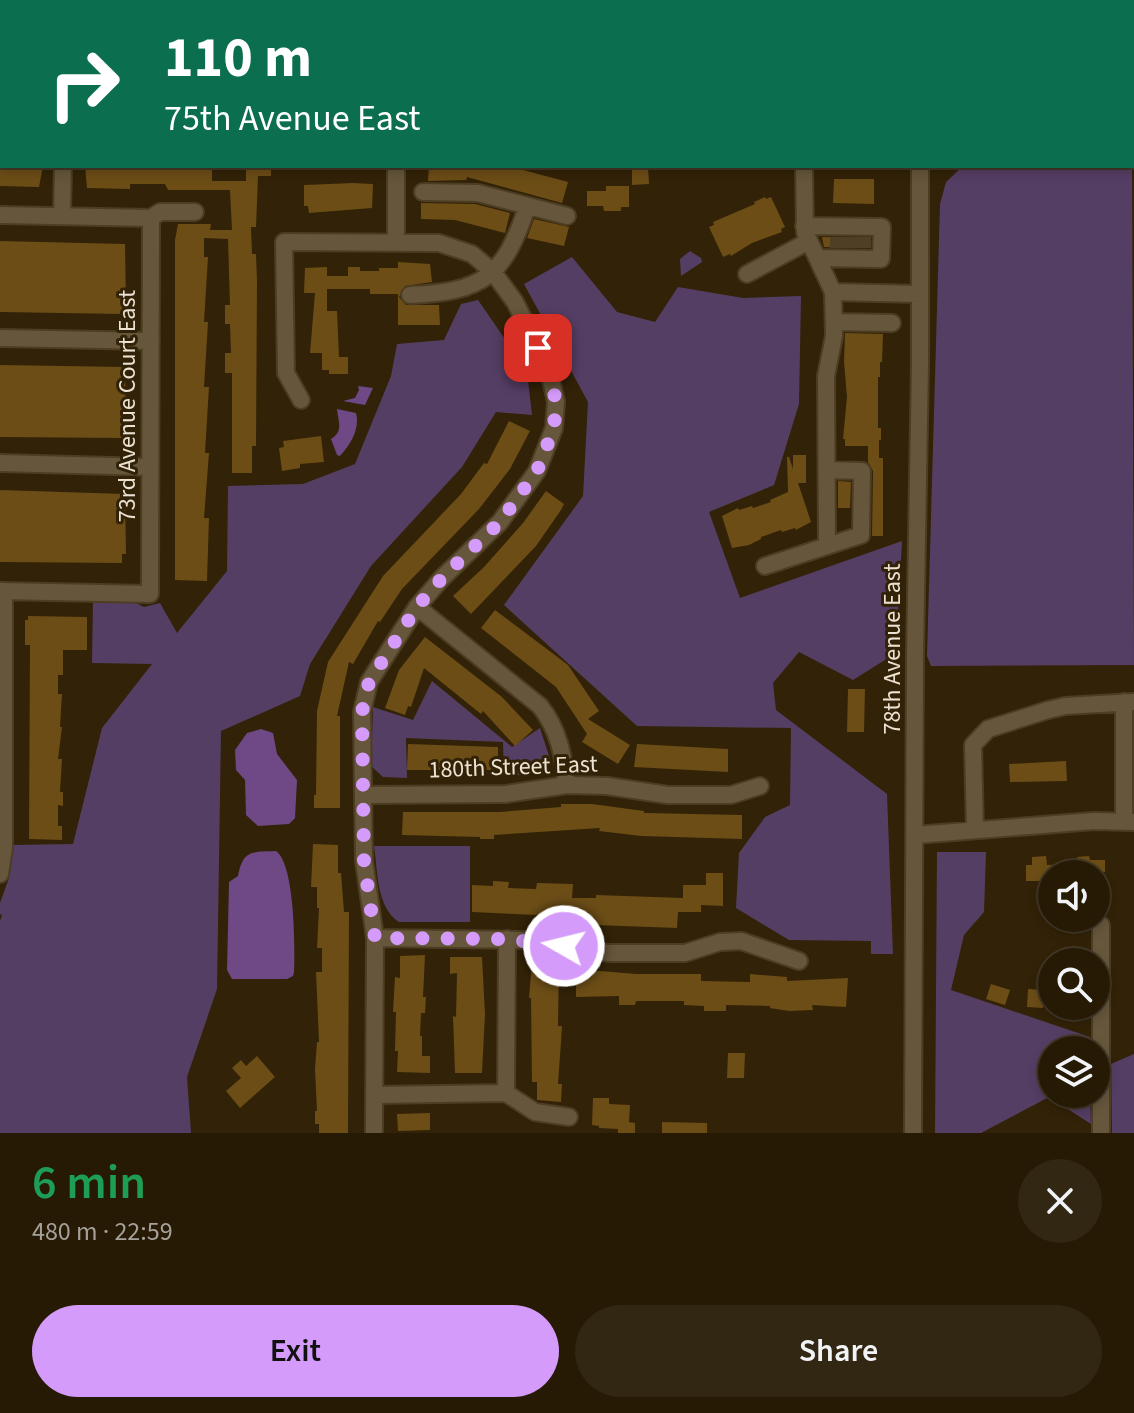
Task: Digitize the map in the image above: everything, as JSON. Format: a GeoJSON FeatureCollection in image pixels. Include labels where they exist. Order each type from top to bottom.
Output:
{"type":"FeatureCollection","features":[{"type":"Feature","properties":{"kind":"street"},"geometry":{"type":"LineString","coordinates":[[62,216],[63,168]]}},
{"type":"Feature","properties":{"kind":"street"},"geometry":{"type":"LineString","coordinates":[[396,168],[396,241]]}},
{"type":"Feature","properties":{"kind":"street"},"geometry":{"type":"LineString","coordinates":[[804,168],[806,234],[833,292],[834,322],[826,376],[827,546]]}},
{"type":"Feature","properties":{"kind":"street","name":"78th Avenue East"},"geometry":{"type":"LineString","coordinates":[[913,1133],[920,168]]}},
{"type":"Feature","properties":{"kind":"street"},"geometry":{"type":"LineString","coordinates":[[423,192],[478,193],[567,216]]}},
{"type":"Feature","properties":{"kind":"street"},"geometry":{"type":"LineString","coordinates":[[410,295],[448,293],[465,288],[493,272],[509,251],[527,207]]}},
{"type":"Feature","properties":{"kind":"street"},"geometry":{"type":"LineString","coordinates":[[0,215],[151,218],[160,212],[195,212]]}},
{"type":"Feature","properties":{"kind":"street","name":"73rd Avenue Court East"},"geometry":{"type":"LineString","coordinates":[[2,591],[150,594],[151,218]]}},
{"type":"Feature","properties":{"kind":"street"},"geometry":{"type":"LineString","coordinates":[[747,274],[806,234],[851,243],[817,258]]}},
{"type":"Feature","properties":{"kind":"street"},"geometry":{"type":"LineString","coordinates":[[301,400],[286,373],[284,242],[396,241],[454,246],[472,254],[493,272],[515,302],[549,371],[556,402],[554,428],[537,471],[500,522],[417,607],[369,682],[362,712],[364,861],[375,938],[374,1133]]}},
{"type":"Feature","properties":{"kind":"street"},"geometry":{"type":"LineString","coordinates":[[833,292],[920,294]]}},
{"type":"Feature","properties":{"kind":"street"},"geometry":{"type":"LineString","coordinates":[[834,322],[892,323]]}},
{"type":"Feature","properties":{"kind":"street"},"geometry":{"type":"LineString","coordinates":[[0,338],[151,341]]}},
{"type":"Feature","properties":{"kind":"street"},"geometry":{"type":"LineString","coordinates":[[0,463],[150,467]]}},
{"type":"Feature","properties":{"kind":"street"},"geometry":{"type":"LineString","coordinates":[[765,566],[861,535],[862,471],[827,470]]}},
{"type":"Feature","properties":{"kind":"street"},"geometry":{"type":"LineString","coordinates":[[0,874],[4,848],[2,591]]}},
{"type":"Feature","properties":{"kind":"street"},"geometry":{"type":"LineString","coordinates":[[417,607],[540,706],[551,720],[559,739],[567,785]]}},
{"type":"Feature","properties":{"kind":"street"},"geometry":{"type":"LineString","coordinates":[[915,835],[1094,821],[1129,822],[1129,702],[1065,706],[988,729],[973,745],[975,830]]}},
{"type":"Feature","properties":{"kind":"street","name":"180th Street East"},"geometry":{"type":"LineString","coordinates":[[363,795],[506,794],[567,785],[607,786],[668,795],[731,795],[760,786]]}},
{"type":"Feature","properties":{"kind":"street"},"geometry":{"type":"LineString","coordinates":[[1101,932],[1101,1133]]}},
{"type":"Feature","properties":{"kind":"street"},"geometry":{"type":"LineString","coordinates":[[375,938],[507,939],[608,953],[685,953],[720,942],[741,941],[799,961]]}},
{"type":"Feature","properties":{"kind":"street"},"geometry":{"type":"LineString","coordinates":[[506,1093],[507,939]]}},
{"type":"Feature","properties":{"kind":"street"},"geometry":{"type":"LineString","coordinates":[[374,1095],[506,1093],[535,1112],[569,1117]]}},
{"type":"Feature","properties":{"kind":"shaded area"},"geometry":{"type":"Polygon","coordinates":[[[961,168],[1132,168],[1134,665],[931,666],[927,656],[940,204],[946,182],[961,168]]]}},
{"type":"Feature","properties":{"kind":"shaded area"},"geometry":{"type":"Polygon","coordinates":[[[690,251],[702,262],[681,276],[680,259],[690,251]]]}},
{"type":"Feature","properties":{"kind":"shaded area"},"geometry":{"type":"Polygon","coordinates":[[[572,257],[617,312],[655,322],[678,287],[743,298],[801,296],[799,404],[774,485],[709,512],[740,598],[902,541],[896,653],[853,680],[799,652],[773,683],[776,710],[887,794],[893,954],[871,954],[871,941],[789,940],[736,908],[739,853],[765,817],[790,805],[791,728],[637,726],[504,605],[583,496],[588,402],[524,284],[572,257]]]}},
{"type":"Feature","properties":{"kind":"shaded area"},"geometry":{"type":"Polygon","coordinates":[[[478,300],[527,371],[532,415],[496,412],[462,467],[371,566],[310,664],[300,696],[221,731],[217,989],[187,1077],[191,1133],[0,1133],[0,903],[9,878],[12,845],[73,844],[102,728],[152,664],[92,663],[93,600],[132,601],[144,607],[160,603],[177,633],[227,571],[228,486],[303,484],[355,464],[391,376],[397,344],[444,340],[461,304],[478,300]]]}},
{"type":"Feature","properties":{"kind":"shaded area"},"geometry":{"type":"Polygon","coordinates":[[[358,386],[373,388],[365,405],[343,401],[355,398],[358,386]]]}},
{"type":"Feature","properties":{"kind":"shaded area"},"geometry":{"type":"Polygon","coordinates":[[[337,409],[356,413],[357,419],[354,436],[340,456],[331,439],[339,429],[337,409]]]}},
{"type":"Feature","properties":{"kind":"shaded area"},"geometry":{"type":"Polygon","coordinates":[[[432,681],[512,747],[540,728],[551,762],[539,774],[504,776],[503,742],[406,738],[407,778],[383,777],[371,766],[373,707],[413,720],[432,681]]]}},
{"type":"Feature","properties":{"kind":"shaded area"},"geometry":{"type":"Polygon","coordinates":[[[261,729],[273,733],[277,754],[297,780],[295,818],[289,824],[258,826],[246,815],[245,780],[236,770],[235,750],[247,733],[261,729]]]}},
{"type":"Feature","properties":{"kind":"shaded area"},"geometry":{"type":"Polygon","coordinates":[[[374,846],[470,846],[470,922],[399,922],[391,915],[382,898],[374,846]]]}},
{"type":"Feature","properties":{"kind":"shaded area"},"geometry":{"type":"Polygon","coordinates":[[[276,851],[287,872],[290,889],[294,927],[293,976],[287,979],[232,979],[227,970],[229,882],[238,876],[243,861],[250,854],[276,851]]]}},
{"type":"Feature","properties":{"kind":"shaded area"},"geometry":{"type":"Polygon","coordinates":[[[937,852],[986,852],[984,912],[964,935],[951,990],[1087,1036],[1038,1036],[1038,1103],[981,1133],[935,1133],[937,852]]]}},
{"type":"Feature","properties":{"kind":"shaded area"},"geometry":{"type":"Polygon","coordinates":[[[1134,1054],[1134,1133],[1112,1133],[1111,1064],[1134,1054]]]}},
{"type":"Feature","properties":{"kind":"shaded area"},"geometry":{"type":"Polygon","coordinates":[[[1066,1108],[1090,1108],[1091,1124],[1066,1108]]]}},
{"type":"Feature","properties":{"kind":"building"},"geometry":{"type":"Polygon","coordinates":[[[0,168],[43,168],[39,187],[0,186],[0,168]]]}},
{"type":"Feature","properties":{"kind":"building"},"geometry":{"type":"Polygon","coordinates":[[[85,168],[212,168],[212,181],[246,181],[246,168],[271,168],[271,176],[258,176],[256,227],[251,227],[257,280],[256,446],[252,446],[252,473],[232,473],[232,373],[225,373],[225,353],[231,353],[230,324],[225,324],[225,305],[230,305],[228,239],[204,238],[204,257],[208,257],[204,322],[208,322],[204,387],[209,387],[205,453],[209,453],[204,518],[209,518],[207,581],[175,580],[175,240],[178,224],[211,224],[210,230],[232,230],[230,190],[168,190],[165,184],[130,184],[130,189],[87,188],[85,168]]]}},
{"type":"Feature","properties":{"kind":"building"},"geometry":{"type":"Polygon","coordinates":[[[429,168],[516,168],[568,182],[562,203],[467,177],[466,180],[428,181],[429,168]]]}},
{"type":"Feature","properties":{"kind":"building"},"geometry":{"type":"Polygon","coordinates":[[[632,168],[648,168],[649,184],[632,185],[632,168]]]}},
{"type":"Feature","properties":{"kind":"building"},"geometry":{"type":"Polygon","coordinates":[[[834,179],[874,179],[874,204],[833,203],[834,179]]]}},
{"type":"Feature","properties":{"kind":"building"},"geometry":{"type":"Polygon","coordinates":[[[373,184],[372,208],[309,213],[308,206],[304,206],[304,185],[373,184]]]}},
{"type":"Feature","properties":{"kind":"building"},"geometry":{"type":"Polygon","coordinates":[[[606,186],[629,186],[629,207],[621,207],[621,211],[604,211],[603,206],[587,206],[587,191],[606,191],[606,186]]]}},
{"type":"Feature","properties":{"kind":"building"},"geometry":{"type":"Polygon","coordinates":[[[771,197],[785,227],[781,229],[782,232],[723,257],[709,227],[714,225],[713,222],[771,197]]]}},
{"type":"Feature","properties":{"kind":"building"},"geometry":{"type":"Polygon","coordinates":[[[421,203],[475,204],[510,213],[505,233],[455,220],[421,219],[421,203]]]}},
{"type":"Feature","properties":{"kind":"building"},"geometry":{"type":"Polygon","coordinates":[[[534,219],[569,227],[564,246],[527,238],[534,219]]]}},
{"type":"Feature","properties":{"kind":"building"},"geometry":{"type":"Polygon","coordinates":[[[822,237],[871,238],[870,248],[824,247],[822,237]]]}},
{"type":"Feature","properties":{"kind":"building"},"geometry":{"type":"Polygon","coordinates":[[[0,241],[125,244],[126,304],[123,304],[123,314],[0,312],[0,241]]]}},
{"type":"Feature","properties":{"kind":"building"},"geometry":{"type":"Polygon","coordinates":[[[398,262],[430,264],[432,282],[405,286],[399,297],[406,305],[439,305],[440,325],[398,325],[398,294],[370,294],[370,289],[327,289],[327,311],[337,311],[339,357],[348,357],[348,374],[329,374],[329,370],[322,370],[322,353],[310,353],[315,293],[304,293],[305,268],[327,267],[327,276],[348,276],[348,267],[360,267],[360,271],[379,271],[379,268],[398,268],[398,262]]]}},
{"type":"Feature","properties":{"kind":"building"},"geometry":{"type":"Polygon","coordinates":[[[845,333],[883,334],[878,377],[878,428],[881,428],[879,458],[883,458],[883,536],[872,536],[873,471],[868,462],[868,446],[845,446],[843,439],[847,397],[845,333]]]}},
{"type":"Feature","properties":{"kind":"building"},"geometry":{"type":"Polygon","coordinates":[[[0,365],[125,367],[126,429],[123,429],[123,438],[0,437],[0,365]]]}},
{"type":"Feature","properties":{"kind":"building"},"geometry":{"type":"Polygon","coordinates":[[[509,421],[530,431],[510,469],[479,509],[402,589],[378,621],[353,664],[349,662],[337,716],[340,716],[340,808],[314,808],[317,711],[328,662],[383,576],[461,494],[484,463],[487,464],[509,421]]]}},
{"type":"Feature","properties":{"kind":"building"},"geometry":{"type":"Polygon","coordinates":[[[321,436],[324,462],[300,464],[300,468],[282,471],[279,448],[284,447],[283,441],[321,436]]]}},
{"type":"Feature","properties":{"kind":"building"},"geometry":{"type":"Polygon","coordinates":[[[793,455],[806,455],[806,483],[798,483],[811,522],[796,530],[781,530],[749,545],[732,548],[722,516],[738,508],[753,508],[771,502],[788,492],[787,457],[793,469],[793,455]]]}},
{"type":"Feature","properties":{"kind":"building"},"geometry":{"type":"Polygon","coordinates":[[[838,481],[851,482],[850,508],[838,508],[838,481]]]}},
{"type":"Feature","properties":{"kind":"building"},"geometry":{"type":"Polygon","coordinates":[[[0,490],[125,494],[126,554],[122,554],[122,563],[0,562],[0,490]]]}},
{"type":"Feature","properties":{"kind":"building"},"geometry":{"type":"Polygon","coordinates":[[[546,491],[564,504],[561,510],[536,546],[471,614],[453,596],[523,523],[546,491]]]}},
{"type":"Feature","properties":{"kind":"building"},"geometry":{"type":"Polygon","coordinates":[[[495,610],[568,665],[599,711],[588,719],[630,745],[618,764],[582,742],[587,734],[556,687],[481,628],[495,610]]]}},
{"type":"Feature","properties":{"kind":"building"},"geometry":{"type":"Polygon","coordinates":[[[28,616],[87,617],[87,650],[63,650],[63,675],[58,675],[58,694],[62,694],[58,759],[62,759],[60,792],[63,792],[63,806],[58,805],[58,826],[62,826],[62,840],[29,839],[30,645],[25,645],[25,620],[28,616]]]}},
{"type":"Feature","properties":{"kind":"building"},"geometry":{"type":"Polygon","coordinates":[[[425,637],[502,697],[533,730],[515,746],[483,711],[481,714],[424,668],[411,707],[408,706],[405,715],[385,708],[399,670],[425,637]]]}},
{"type":"Feature","properties":{"kind":"building"},"geometry":{"type":"Polygon","coordinates":[[[848,689],[865,689],[864,732],[847,732],[848,689]]]}},
{"type":"Feature","properties":{"kind":"building"},"geometry":{"type":"Polygon","coordinates":[[[408,744],[498,747],[498,770],[407,770],[408,744]]]}},
{"type":"Feature","properties":{"kind":"building"},"geometry":{"type":"Polygon","coordinates":[[[637,744],[728,749],[728,772],[634,767],[637,744]]]}},
{"type":"Feature","properties":{"kind":"building"},"geometry":{"type":"Polygon","coordinates":[[[1066,761],[1067,781],[1010,782],[1009,764],[1066,761]]]}},
{"type":"Feature","properties":{"kind":"building"},"geometry":{"type":"Polygon","coordinates":[[[561,804],[592,804],[644,813],[742,815],[742,839],[641,836],[599,831],[600,828],[494,835],[494,839],[402,835],[403,812],[500,812],[561,807],[561,804]]]}},
{"type":"Feature","properties":{"kind":"building"},"geometry":{"type":"Polygon","coordinates":[[[313,844],[338,845],[338,873],[341,873],[344,912],[349,912],[348,1133],[319,1133],[319,1124],[315,1124],[315,1069],[319,1042],[316,972],[322,972],[322,948],[317,948],[317,887],[311,887],[313,844]]]}},
{"type":"Feature","properties":{"kind":"building"},"geometry":{"type":"Polygon","coordinates":[[[1046,856],[1046,860],[1038,860],[1038,881],[1026,881],[1026,865],[1032,865],[1032,857],[1046,856]]]}},
{"type":"Feature","properties":{"kind":"building"},"geometry":{"type":"Polygon","coordinates":[[[1089,856],[1090,860],[1078,860],[1077,857],[1089,856]]]}},
{"type":"Feature","properties":{"kind":"building"},"geometry":{"type":"Polygon","coordinates":[[[706,873],[723,873],[723,906],[701,905],[701,912],[678,912],[677,928],[595,925],[595,922],[576,922],[576,914],[472,912],[472,885],[493,886],[493,881],[509,882],[508,888],[536,889],[537,883],[573,884],[572,898],[596,898],[596,895],[683,898],[683,885],[706,885],[706,873]]]}},
{"type":"Feature","properties":{"kind":"building"},"geometry":{"type":"Polygon","coordinates":[[[425,955],[423,997],[426,997],[425,1013],[421,1013],[420,1036],[422,1056],[430,1056],[430,1073],[397,1072],[396,1012],[393,1012],[395,977],[400,978],[400,956],[425,955]]]}},
{"type":"Feature","properties":{"kind":"building"},"geometry":{"type":"Polygon","coordinates":[[[450,957],[482,957],[485,1014],[482,1073],[455,1073],[453,1016],[456,1017],[457,973],[450,974],[450,957]]]}},
{"type":"Feature","properties":{"kind":"building"},"geometry":{"type":"Polygon","coordinates":[[[532,962],[559,962],[558,1026],[562,1026],[558,1084],[562,1084],[561,1102],[537,1100],[537,1082],[532,1082],[529,998],[532,962]]]}},
{"type":"Feature","properties":{"kind":"building"},"geometry":{"type":"Polygon","coordinates":[[[576,969],[636,974],[701,974],[701,981],[750,982],[750,974],[787,977],[787,981],[848,978],[846,1007],[812,1005],[813,1010],[789,1011],[770,1006],[726,1005],[726,1011],[704,1011],[704,1006],[684,1005],[684,1001],[636,1001],[635,1005],[619,1005],[619,996],[576,997],[576,969]]]}},
{"type":"Feature","properties":{"kind":"building"},"geometry":{"type":"Polygon","coordinates":[[[991,984],[1010,990],[1005,1005],[986,999],[991,984]]]}},
{"type":"Feature","properties":{"kind":"building"},"geometry":{"type":"Polygon","coordinates":[[[1028,989],[1038,990],[1038,1008],[1027,1007],[1028,989]]]}},
{"type":"Feature","properties":{"kind":"building"},"geometry":{"type":"Polygon","coordinates":[[[728,1053],[745,1053],[744,1078],[727,1078],[728,1053]]]}},
{"type":"Feature","properties":{"kind":"building"},"geometry":{"type":"Polygon","coordinates":[[[257,1056],[275,1077],[240,1108],[226,1091],[241,1078],[232,1068],[241,1060],[246,1066],[257,1056]]]}},
{"type":"Feature","properties":{"kind":"building"},"geometry":{"type":"Polygon","coordinates":[[[593,1098],[609,1098],[609,1104],[630,1105],[629,1122],[635,1123],[635,1133],[618,1133],[618,1129],[592,1125],[593,1098]]]}},
{"type":"Feature","properties":{"kind":"building"},"geometry":{"type":"Polygon","coordinates":[[[430,1113],[430,1130],[398,1131],[397,1114],[430,1113]]]}},
{"type":"Feature","properties":{"kind":"building"},"geometry":{"type":"Polygon","coordinates":[[[662,1122],[707,1123],[707,1133],[662,1133],[662,1122]]]}},
{"type":"Feature","properties":{"kind":"tunnel"},"geometry":{"type":"LineString","coordinates":[[838,237],[838,248]]}},
{"type":"Feature","properties":{"kind":"tunnel"},"geometry":{"type":"LineString","coordinates":[[851,237],[851,248]]}},
{"type":"Feature","properties":{"kind":"tunnel"},"geometry":{"type":"LineString","coordinates":[[863,237],[863,248]]}},
{"type":"Feature","properties":{"kind":"route"},"geometry":{"type":"LineString","coordinates":[[538,348],[549,371],[556,402],[554,428],[537,471],[500,522],[417,607],[369,682],[362,712],[364,861],[375,938],[507,939],[564,946]]}}]}
